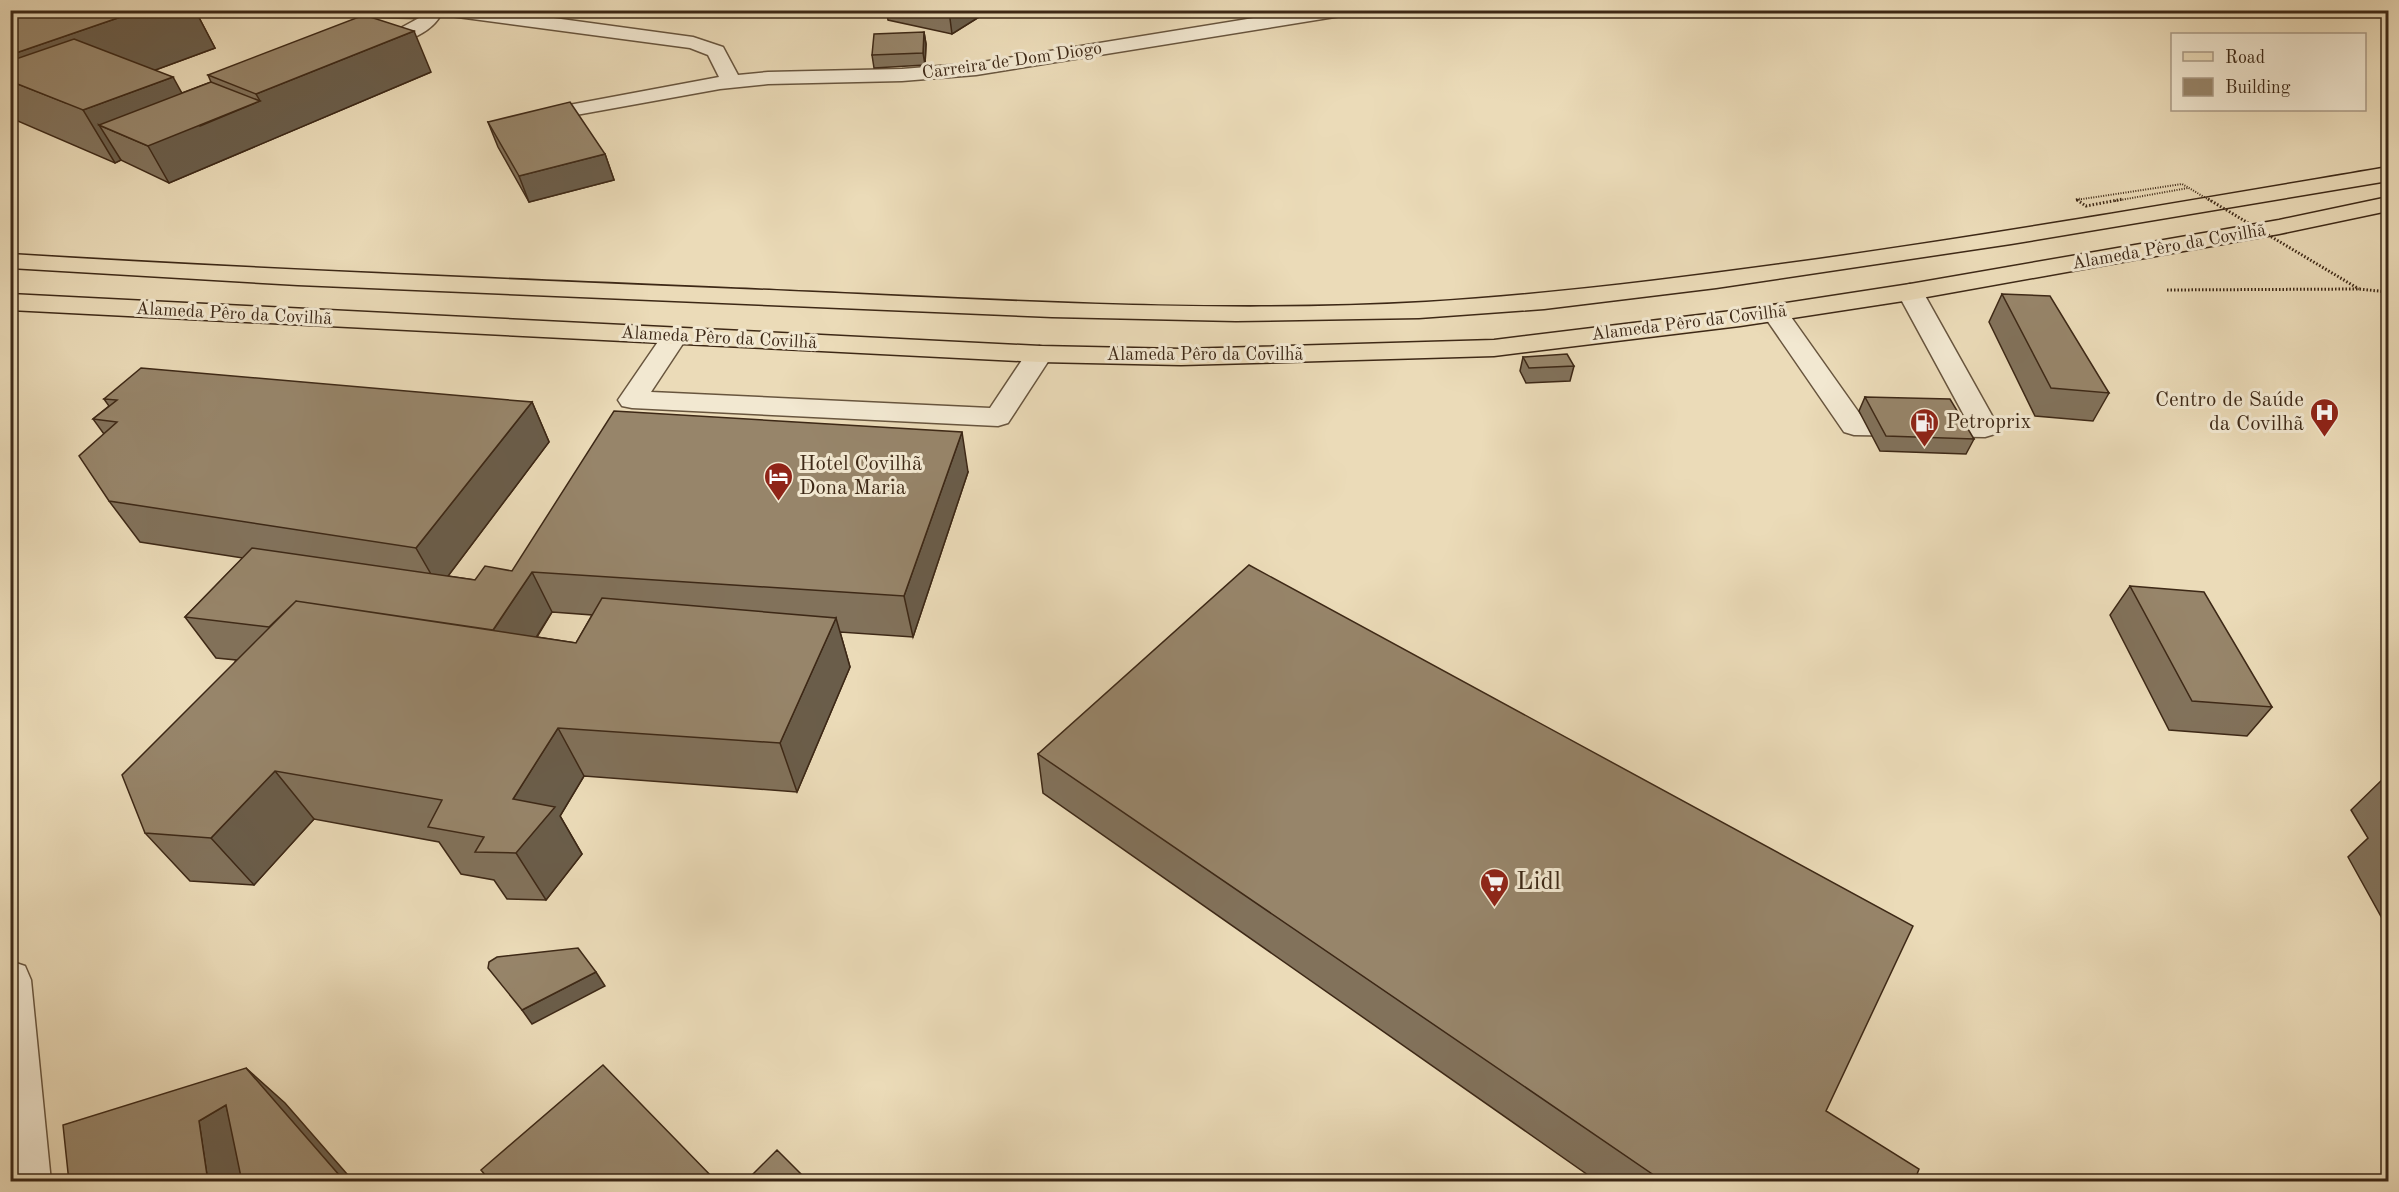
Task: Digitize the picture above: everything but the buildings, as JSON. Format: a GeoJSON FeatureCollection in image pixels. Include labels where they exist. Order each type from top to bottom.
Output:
{"type":"FeatureCollection","features":[{"type":"Feature","properties":{"kind":"main road","name":"Alameda Pêro da Covilhã"},"geometry":{"type":"LineString","coordinates":[[10,261],[936,304],[1144,311],[1330,312],[1508,304],[1659,288],[1883,257],[2388,174]]}},
{"type":"Feature","properties":{"kind":"main road","name":"Alameda Pêro da Covilhã"},"geometry":{"type":"LineString","coordinates":[[10,302],[1040,354],[1181,357],[1494,348],[1775,313],[1910,292],[2279,227],[2388,204]]}},
{"type":"Feature","properties":{"kind":"street"},"geometry":{"type":"LineString","coordinates":[[336,10],[433,11],[429,19],[417,28],[353,53]]}},
{"type":"Feature","properties":{"kind":"street"},"geometry":{"type":"LineString","coordinates":[[450,10],[693,43],[716,51],[732,82]]}},
{"type":"Feature","properties":{"kind":"street","name":"Carreira de Dom Diogo"},"geometry":{"type":"LineString","coordinates":[[576,110],[637,97],[732,82],[803,77],[902,75],[976,69],[1341,10]]}},
{"type":"Feature","properties":{"kind":"street"},"geometry":{"type":"LineString","coordinates":[[1775,313],[1854,426],[1986,428],[1910,292]]}},
{"type":"Feature","properties":{"kind":"street"},"geometry":{"type":"LineString","coordinates":[[675,336],[632,400],[998,417],[1040,354]]}},
{"type":"Feature","properties":{"kind":"street"},"geometry":{"type":"LineString","coordinates":[[10,980],[27,1182]]}},
{"type":"Feature","properties":{"kind":"path"},"geometry":{"type":"LineString","coordinates":[[2084,199],[2182,184],[2188,188],[2086,206],[2076,200],[2182,184],[2359,289]]}},
{"type":"Feature","properties":{"kind":"path"},"geometry":{"type":"LineString","coordinates":[[2162,290],[2359,289],[2388,292]]}},
{"type":"Feature","properties":{"kind":"place","name":"Centro de Saúde da Covilhã"},"geometry":{"type":"Point","coordinates":[2325,438]}},
{"type":"Feature","properties":{"kind":"place","name":"Petroprix"},"geometry":{"type":"Point","coordinates":[1925,448]}},
{"type":"Feature","properties":{"kind":"place","name":"Hotel Covilhã Dona Maria"},"geometry":{"type":"Point","coordinates":[778,502]}},
{"type":"Feature","properties":{"kind":"place","name":"Lidl"},"geometry":{"type":"Point","coordinates":[1495,908]}}]}
